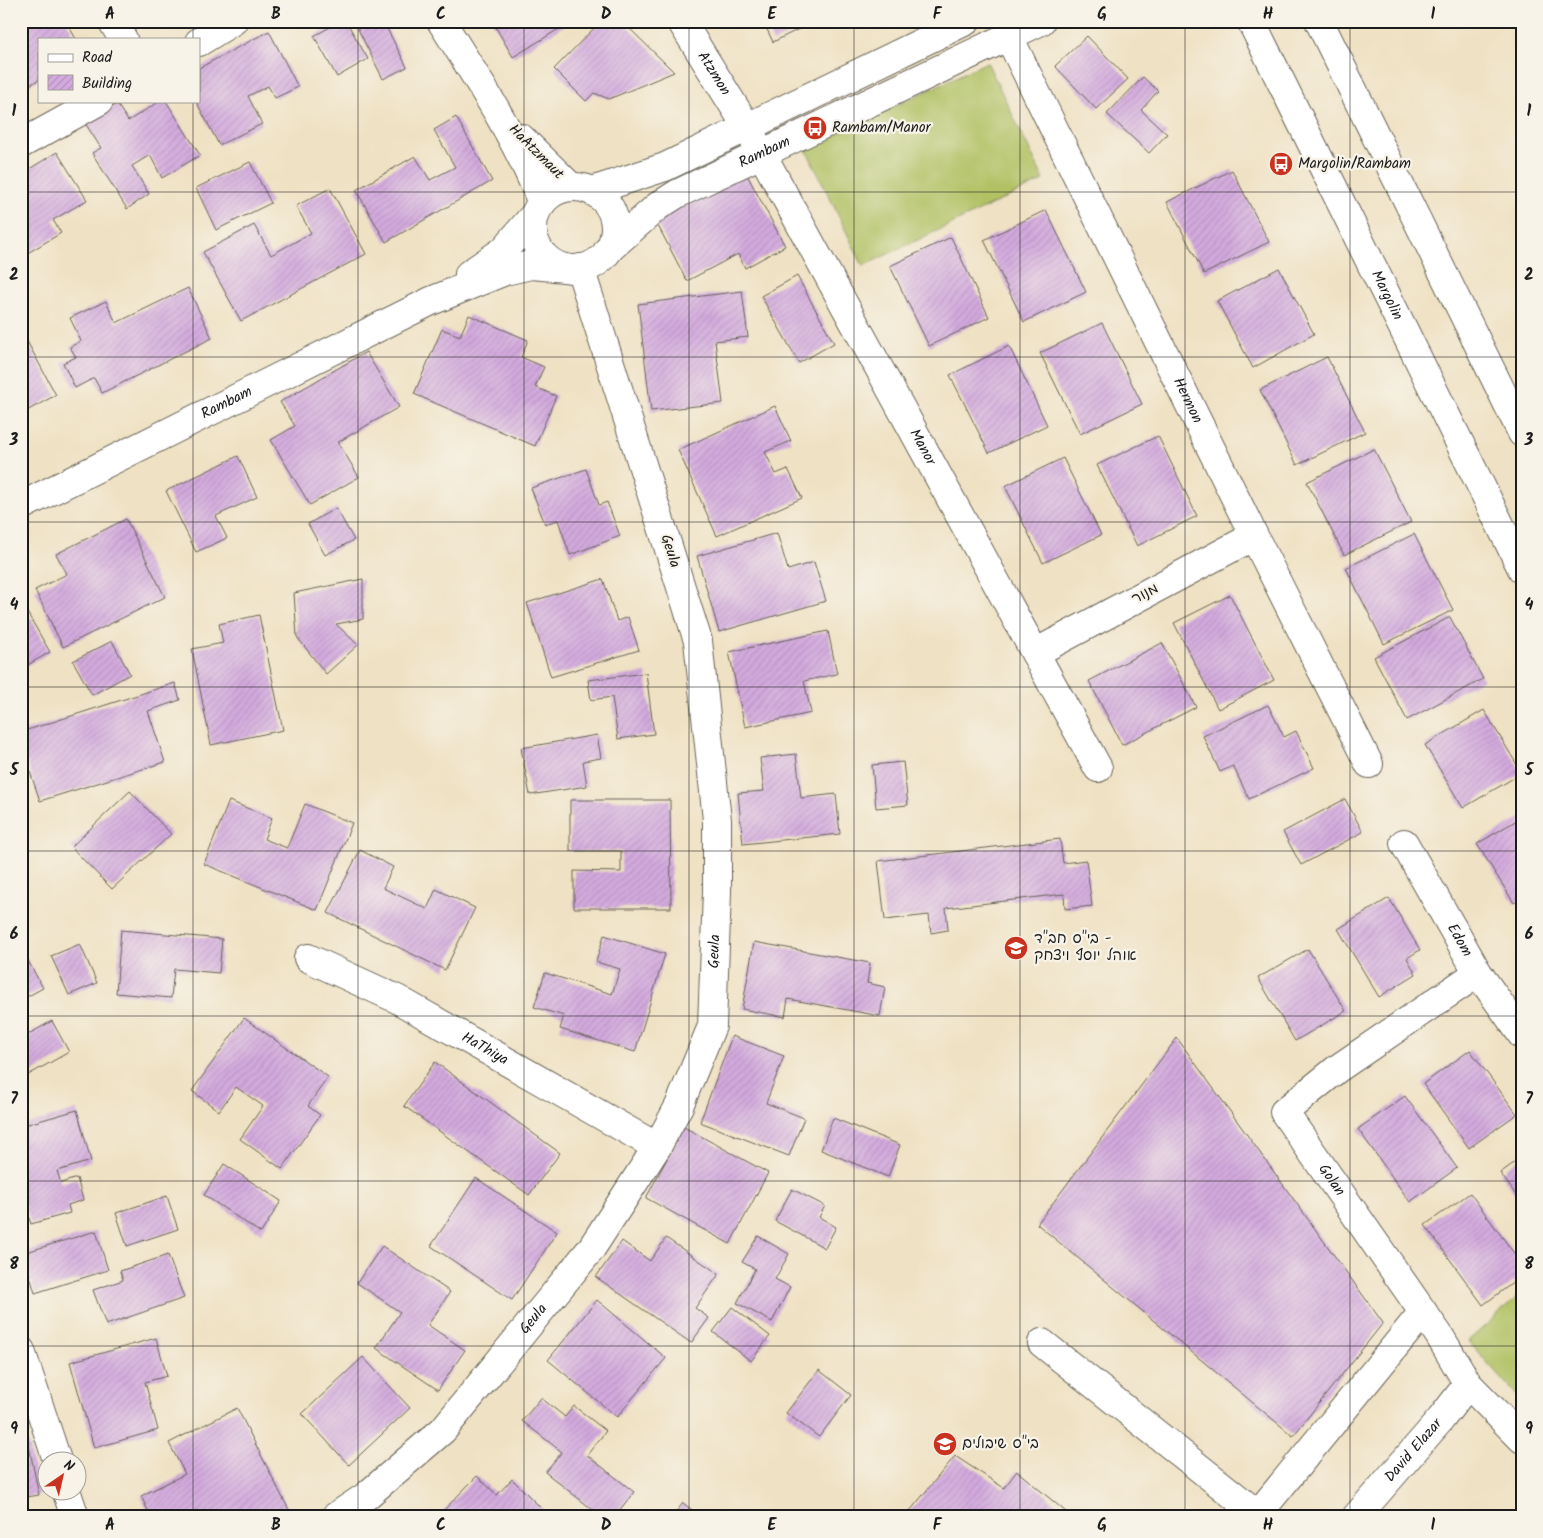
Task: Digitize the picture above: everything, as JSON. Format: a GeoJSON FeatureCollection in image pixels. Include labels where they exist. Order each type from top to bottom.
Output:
{"type":"FeatureCollection","features":[{"type":"Feature","properties":{"kind":"street"},"geometry":{"type":"LineString","coordinates":[[112,21],[121,38]]}},
{"type":"Feature","properties":{"kind":"street"},"geometry":{"type":"LineString","coordinates":[[200,41],[233,21]]}},
{"type":"Feature","properties":{"kind":"street","name":"HaAtzmaut"},"geometry":{"type":"LineString","coordinates":[[441,21],[501,117],[521,153],[539,209]]}},
{"type":"Feature","properties":{"kind":"street","name":"Atzmon"},"geometry":{"type":"LineString","coordinates":[[681,21],[747,127]]}},
{"type":"Feature","properties":{"kind":"street","name":"Rambam"},"geometry":{"type":"LineString","coordinates":[[581,189],[665,167],[966,21]]}},
{"type":"Feature","properties":{"kind":"street","name":"Rambam"},"geometry":{"type":"LineString","coordinates":[[608,250],[658,206],[677,194],[1041,21]]}},
{"type":"Feature","properties":{"kind":"street"},"geometry":{"type":"LineString","coordinates":[[1240,21],[1254,35],[1268,56]]}},
{"type":"Feature","properties":{"kind":"street","name":"Margolin"},"geometry":{"type":"LineString","coordinates":[[1251,21],[1522,570]]}},
{"type":"Feature","properties":{"kind":"street"},"geometry":{"type":"LineString","coordinates":[[1319,21],[1522,433]]}},
{"type":"Feature","properties":{"kind":"street","name":"Hermon"},"geometry":{"type":"LineString","coordinates":[[1009,37],[1254,536],[1369,764]]}},
{"type":"Feature","properties":{"kind":"street"},"geometry":{"type":"LineString","coordinates":[[21,144],[97,102]]}},
{"type":"Feature","properties":{"kind":"street","name":"HaAtzmaut"},"geometry":{"type":"LineString","coordinates":[[501,117],[581,189]]}},
{"type":"Feature","properties":{"kind":"street","name":"Manor"},"geometry":{"type":"LineString","coordinates":[[747,127],[1098,768]]}},
{"type":"Feature","properties":{"kind":"street"},"geometry":{"type":"LineString","coordinates":[[581,189],[603,198],[612,210],[615,224],[614,238],[601,259],[572,268],[553,262],[542,253],[536,242],[534,228],[539,209],[551,194],[581,189]]}},
{"type":"Feature","properties":{"kind":"street","name":"Rambam"},"geometry":{"type":"LineString","coordinates":[[431,301],[504,250],[539,209]]}},
{"type":"Feature","properties":{"kind":"street","name":"Rambam"},"geometry":{"type":"LineString","coordinates":[[21,506],[431,301],[505,271],[530,265],[572,268]]}},
{"type":"Feature","properties":{"kind":"street","name":"Geula"},"geometry":{"type":"LineString","coordinates":[[335,1517],[365,1497],[443,1430],[591,1249],[657,1147],[679,1106],[712,1026],[717,892],[716,820],[698,641],[572,268]]}},
{"type":"Feature","properties":{"kind":"street","name":"מנור"},"geometry":{"type":"LineString","coordinates":[[1035,653],[1254,536]]}},
{"type":"Feature","properties":{"kind":"street","name":"Edom"},"geometry":{"type":"LineString","coordinates":[[1404,843],[1478,973],[1522,1035]]}},
{"type":"Feature","properties":{"kind":"street","name":"HaThiya"},"geometry":{"type":"LineString","coordinates":[[308,958],[397,999],[657,1147]]}},
{"type":"Feature","properties":{"kind":"street","name":"Golan"},"geometry":{"type":"LineString","coordinates":[[1478,973],[1337,1069],[1284,1112],[1439,1335],[1468,1384],[1522,1439]]}},
{"type":"Feature","properties":{"kind":"street"},"geometry":{"type":"LineString","coordinates":[[1042,1343],[1259,1515],[1423,1312]]}},
{"type":"Feature","properties":{"kind":"street"},"geometry":{"type":"LineString","coordinates":[[21,1351],[54,1450]]}},
{"type":"Feature","properties":{"kind":"street","name":"David Elazar"},"geometry":{"type":"LineString","coordinates":[[1356,1517],[1441,1419],[1468,1384]]}},
{"type":"Feature","properties":{"kind":"street"},"geometry":{"type":"LineString","coordinates":[[69,1500],[75,1517]]}},
{"type":"Feature","properties":{"kind":"green space"},"geometry":{"type":"Polygon","coordinates":[[[987,62],[1044,180],[863,266],[806,149],[987,62]]]}},
{"type":"Feature","properties":{"kind":"green space"},"geometry":{"type":"Polygon","coordinates":[[[1522,1293],[1522,1401],[1468,1341],[1522,1293]]]}},
{"type":"Feature","properties":{"kind":"building"},"geometry":{"type":"Polygon","coordinates":[[[21,21],[66,21],[75,38],[38,38],[38,80],[25,87],[21,80],[21,21]]]}},
{"type":"Feature","properties":{"kind":"building"},"geometry":{"type":"Polygon","coordinates":[[[341,21],[346,21],[368,59],[337,77],[314,36],[341,21]]]}},
{"type":"Feature","properties":{"kind":"building"},"geometry":{"type":"Polygon","coordinates":[[[354,21],[383,21],[407,67],[383,79],[354,21]]]}},
{"type":"Feature","properties":{"kind":"building"},"geometry":{"type":"Polygon","coordinates":[[[492,21],[572,21],[513,57],[492,21]]]}},
{"type":"Feature","properties":{"kind":"building"},"geometry":{"type":"Polygon","coordinates":[[[601,21],[622,21],[674,72],[609,99],[594,93],[586,101],[554,69],[601,21]]]}},
{"type":"Feature","properties":{"kind":"building"},"geometry":{"type":"Polygon","coordinates":[[[763,21],[815,21],[773,42],[763,21]]]}},
{"type":"Feature","properties":{"kind":"building"},"geometry":{"type":"Polygon","coordinates":[[[269,31],[298,87],[275,98],[268,86],[248,96],[262,124],[219,145],[197,102],[200,102],[200,67],[269,31]]]}},
{"type":"Feature","properties":{"kind":"building"},"geometry":{"type":"Polygon","coordinates":[[[1087,36],[1128,79],[1096,109],[1055,66],[1087,36]]]}},
{"type":"Feature","properties":{"kind":"building"},"geometry":{"type":"Polygon","coordinates":[[[1143,77],[1158,91],[1141,110],[1167,134],[1149,153],[1107,114],[1143,77]]]}},
{"type":"Feature","properties":{"kind":"building"},"geometry":{"type":"Polygon","coordinates":[[[158,102],[167,102],[200,155],[162,178],[150,155],[132,166],[149,194],[127,209],[92,153],[101,148],[85,123],[117,104],[128,121],[158,102]]]}},
{"type":"Feature","properties":{"kind":"building"},"geometry":{"type":"Polygon","coordinates":[[[456,117],[492,181],[386,242],[356,190],[415,156],[430,180],[455,167],[434,130],[456,117]]]}},
{"type":"Feature","properties":{"kind":"building"},"geometry":{"type":"Polygon","coordinates":[[[57,152],[87,200],[53,220],[61,233],[21,257],[21,174],[57,152]]]}},
{"type":"Feature","properties":{"kind":"building"},"geometry":{"type":"Polygon","coordinates":[[[250,162],[271,203],[216,230],[196,188],[250,162]]]}},
{"type":"Feature","properties":{"kind":"building"},"geometry":{"type":"Polygon","coordinates":[[[1232,170],[1269,242],[1204,274],[1167,202],[1232,170]]]}},
{"type":"Feature","properties":{"kind":"building"},"geometry":{"type":"Polygon","coordinates":[[[746,173],[785,246],[745,268],[738,254],[687,281],[655,220],[746,173]]]}},
{"type":"Feature","properties":{"kind":"building"},"geometry":{"type":"Polygon","coordinates":[[[330,188],[366,254],[241,321],[203,252],[254,225],[271,255],[311,233],[296,206],[330,188]]]}},
{"type":"Feature","properties":{"kind":"building"},"geometry":{"type":"Polygon","coordinates":[[[1046,210],[1086,292],[1024,322],[984,240],[1046,210]]]}},
{"type":"Feature","properties":{"kind":"building"},"geometry":{"type":"Polygon","coordinates":[[[951,237],[989,317],[929,346],[890,266],[951,237]]]}},
{"type":"Feature","properties":{"kind":"building"},"geometry":{"type":"Polygon","coordinates":[[[1279,268],[1314,334],[1253,368],[1217,301],[1279,268]]]}},
{"type":"Feature","properties":{"kind":"building"},"geometry":{"type":"Polygon","coordinates":[[[797,276],[834,343],[799,363],[761,296],[797,276]]]}},
{"type":"Feature","properties":{"kind":"building"},"geometry":{"type":"Polygon","coordinates":[[[188,288],[212,338],[102,393],[94,378],[75,388],[63,363],[76,357],[70,347],[81,341],[70,318],[106,301],[116,323],[188,288]]]}},
{"type":"Feature","properties":{"kind":"building"},"geometry":{"type":"Polygon","coordinates":[[[742,291],[748,337],[715,341],[723,403],[651,411],[638,304],[742,291]]]}},
{"type":"Feature","properties":{"kind":"building"},"geometry":{"type":"Polygon","coordinates":[[[469,315],[528,340],[521,357],[544,367],[535,387],[556,396],[535,446],[414,394],[442,329],[460,336],[469,315]]]}},
{"type":"Feature","properties":{"kind":"building"},"geometry":{"type":"Polygon","coordinates":[[[1102,323],[1142,404],[1080,434],[1040,353],[1102,323]]]}},
{"type":"Feature","properties":{"kind":"building"},"geometry":{"type":"Polygon","coordinates":[[[21,330],[56,395],[21,414],[21,330]]]}},
{"type":"Feature","properties":{"kind":"building"},"geometry":{"type":"Polygon","coordinates":[[[1009,346],[1047,425],[989,453],[950,375],[1009,346]]]}},
{"type":"Feature","properties":{"kind":"building"},"geometry":{"type":"Polygon","coordinates":[[[366,352],[399,407],[338,442],[359,477],[310,505],[271,440],[295,426],[280,402],[366,352]]]}},
{"type":"Feature","properties":{"kind":"building"},"geometry":{"type":"Polygon","coordinates":[[[1327,357],[1365,432],[1297,465],[1260,390],[1327,357]]]}},
{"type":"Feature","properties":{"kind":"building"},"geometry":{"type":"Polygon","coordinates":[[[775,406],[791,441],[765,452],[776,474],[788,469],[802,498],[717,536],[678,450],[775,406]]]}},
{"type":"Feature","properties":{"kind":"building"},"geometry":{"type":"Polygon","coordinates":[[[1158,436],[1197,516],[1137,546],[1097,465],[1158,436]]]}},
{"type":"Feature","properties":{"kind":"building"},"geometry":{"type":"Polygon","coordinates":[[[1374,449],[1411,522],[1344,555],[1307,482],[1374,449]]]}},
{"type":"Feature","properties":{"kind":"building"},"geometry":{"type":"Polygon","coordinates":[[[238,456],[257,497],[216,516],[227,538],[196,552],[166,491],[238,456]]]}},
{"type":"Feature","properties":{"kind":"building"},"geometry":{"type":"Polygon","coordinates":[[[1063,458],[1101,535],[1043,563],[1005,486],[1063,458]]]}},
{"type":"Feature","properties":{"kind":"building"},"geometry":{"type":"Polygon","coordinates":[[[586,469],[599,505],[607,502],[620,536],[570,555],[558,520],[545,524],[531,488],[586,469]]]}},
{"type":"Feature","properties":{"kind":"building"},"geometry":{"type":"Polygon","coordinates":[[[336,508],[354,540],[325,555],[308,524],[336,508]]]}},
{"type":"Feature","properties":{"kind":"building"},"geometry":{"type":"Polygon","coordinates":[[[126,519],[165,597],[63,647],[35,590],[67,574],[56,554],[126,519]]]}},
{"type":"Feature","properties":{"kind":"building"},"geometry":{"type":"Polygon","coordinates":[[[777,533],[788,570],[814,562],[826,601],[719,632],[697,556],[777,533]]]}},
{"type":"Feature","properties":{"kind":"building"},"geometry":{"type":"Polygon","coordinates":[[[1414,534],[1453,610],[1384,644],[1346,568],[1414,534]]]}},
{"type":"Feature","properties":{"kind":"building"},"geometry":{"type":"Polygon","coordinates":[[[363,579],[363,619],[336,624],[358,645],[326,674],[297,637],[294,593],[363,579]]]}},
{"type":"Feature","properties":{"kind":"building"},"geometry":{"type":"Polygon","coordinates":[[[603,579],[617,621],[628,617],[639,650],[551,677],[527,603],[603,579]]]}},
{"type":"Feature","properties":{"kind":"building"},"geometry":{"type":"Polygon","coordinates":[[[1230,595],[1274,680],[1218,709],[1174,623],[1230,595]]]}},
{"type":"Feature","properties":{"kind":"building"},"geometry":{"type":"Polygon","coordinates":[[[21,602],[50,652],[21,669],[21,602]]]}},
{"type":"Feature","properties":{"kind":"building"},"geometry":{"type":"Polygon","coordinates":[[[259,615],[283,730],[211,745],[192,649],[223,643],[219,624],[259,615]]]}},
{"type":"Feature","properties":{"kind":"building"},"geometry":{"type":"Polygon","coordinates":[[[1450,617],[1483,679],[1407,720],[1374,657],[1450,617]]]}},
{"type":"Feature","properties":{"kind":"building"},"geometry":{"type":"Polygon","coordinates":[[[828,631],[837,674],[804,681],[811,713],[745,727],[729,652],[828,631]]]}},
{"type":"Feature","properties":{"kind":"building"},"geometry":{"type":"Polygon","coordinates":[[[112,641],[130,674],[92,695],[73,661],[112,641]]]}},
{"type":"Feature","properties":{"kind":"building"},"geometry":{"type":"Polygon","coordinates":[[[1162,643],[1196,707],[1122,745],[1089,681],[1162,643]]]}},
{"type":"Feature","properties":{"kind":"building"},"geometry":{"type":"Polygon","coordinates":[[[646,673],[654,734],[618,739],[612,697],[591,700],[588,680],[646,673]]]}},
{"type":"Feature","properties":{"kind":"building"},"geometry":{"type":"Polygon","coordinates":[[[175,683],[180,700],[148,711],[165,762],[40,801],[21,745],[21,732],[175,683]]]}},
{"type":"Feature","properties":{"kind":"building"},"geometry":{"type":"Polygon","coordinates":[[[1268,705],[1284,737],[1296,731],[1314,768],[1249,799],[1233,766],[1220,772],[1203,736],[1268,705]]]}},
{"type":"Feature","properties":{"kind":"building"},"geometry":{"type":"Polygon","coordinates":[[[1484,710],[1522,773],[1463,808],[1425,745],[1484,710]]]}},
{"type":"Feature","properties":{"kind":"building"},"geometry":{"type":"Polygon","coordinates":[[[597,735],[601,758],[583,761],[587,786],[530,795],[521,748],[597,735]]]}},
{"type":"Feature","properties":{"kind":"building"},"geometry":{"type":"Polygon","coordinates":[[[796,754],[801,798],[836,794],[840,834],[743,844],[738,793],[764,791],[760,758],[796,754]]]}},
{"type":"Feature","properties":{"kind":"building"},"geometry":{"type":"Polygon","coordinates":[[[903,762],[908,805],[876,808],[872,765],[903,762]]]}},
{"type":"Feature","properties":{"kind":"building"},"geometry":{"type":"Polygon","coordinates":[[[130,791],[171,834],[112,889],[71,847],[130,791]]]}},
{"type":"Feature","properties":{"kind":"building"},"geometry":{"type":"Polygon","coordinates":[[[1345,799],[1363,832],[1301,865],[1283,832],[1345,799]]]}},
{"type":"Feature","properties":{"kind":"building"},"geometry":{"type":"Polygon","coordinates":[[[570,800],[670,800],[671,908],[574,908],[574,871],[621,872],[621,851],[570,851],[570,800]]]}},
{"type":"Feature","properties":{"kind":"building"},"geometry":{"type":"Polygon","coordinates":[[[229,801],[272,818],[264,839],[287,848],[305,804],[352,823],[317,910],[204,864],[229,801]]]}},
{"type":"Feature","properties":{"kind":"building"},"geometry":{"type":"Polygon","coordinates":[[[1522,817],[1522,899],[1514,903],[1477,844],[1522,817]]]}},
{"type":"Feature","properties":{"kind":"building"},"geometry":{"type":"Polygon","coordinates":[[[1060,839],[1063,863],[1086,860],[1092,906],[1065,909],[1064,894],[946,908],[948,930],[931,933],[929,915],[885,920],[878,861],[1060,839]]]}},
{"type":"Feature","properties":{"kind":"building"},"geometry":{"type":"Polygon","coordinates":[[[360,850],[393,867],[383,888],[427,909],[436,889],[475,908],[445,970],[328,913],[360,850]]]}},
{"type":"Feature","properties":{"kind":"building"},"geometry":{"type":"Polygon","coordinates":[[[1389,898],[1420,950],[1407,958],[1416,974],[1379,997],[1338,929],[1389,898]]]}},
{"type":"Feature","properties":{"kind":"building"},"geometry":{"type":"Polygon","coordinates":[[[121,930],[222,939],[219,973],[174,969],[171,998],[116,993],[121,930]]]}},
{"type":"Feature","properties":{"kind":"building"},"geometry":{"type":"Polygon","coordinates":[[[604,935],[665,954],[635,1052],[560,1029],[564,1016],[534,1007],[545,973],[612,994],[620,969],[596,962],[604,935]]]}},
{"type":"Feature","properties":{"kind":"building"},"geometry":{"type":"Polygon","coordinates":[[[754,942],[870,963],[867,983],[885,987],[880,1016],[788,999],[785,1017],[742,1009],[754,942]]]}},
{"type":"Feature","properties":{"kind":"building"},"geometry":{"type":"Polygon","coordinates":[[[80,944],[97,983],[69,995],[51,956],[80,944]]]}},
{"type":"Feature","properties":{"kind":"building"},"geometry":{"type":"Polygon","coordinates":[[[21,948],[43,988],[21,1000],[21,948]]]}},
{"type":"Feature","properties":{"kind":"building"},"geometry":{"type":"Polygon","coordinates":[[[1308,949],[1346,1011],[1295,1041],[1258,978],[1308,949]]]}},
{"type":"Feature","properties":{"kind":"building"},"geometry":{"type":"Polygon","coordinates":[[[244,1018],[328,1077],[308,1106],[320,1115],[282,1169],[240,1139],[263,1106],[236,1087],[219,1111],[192,1091],[244,1018]]]}},
{"type":"Feature","properties":{"kind":"building"},"geometry":{"type":"Polygon","coordinates":[[[52,1021],[69,1052],[21,1079],[21,1025],[27,1035],[52,1021]]]}},
{"type":"Feature","properties":{"kind":"building"},"geometry":{"type":"Polygon","coordinates":[[[732,1036],[784,1056],[766,1103],[804,1118],[789,1156],[700,1122],[732,1036]]]}},
{"type":"Feature","properties":{"kind":"building"},"geometry":{"type":"Polygon","coordinates":[[[1177,1038],[1383,1323],[1293,1436],[1037,1224],[1177,1038]]]}},
{"type":"Feature","properties":{"kind":"building"},"geometry":{"type":"Polygon","coordinates":[[[1470,1050],[1517,1114],[1469,1148],[1423,1084],[1470,1050]]]}},
{"type":"Feature","properties":{"kind":"building"},"geometry":{"type":"Polygon","coordinates":[[[435,1062],[560,1153],[529,1195],[404,1106],[435,1062]]]}},
{"type":"Feature","properties":{"kind":"building"},"geometry":{"type":"Polygon","coordinates":[[[1405,1096],[1457,1168],[1410,1202],[1358,1129],[1405,1096]]]}},
{"type":"Feature","properties":{"kind":"building"},"geometry":{"type":"Polygon","coordinates":[[[77,1110],[91,1161],[57,1171],[61,1183],[77,1178],[83,1200],[68,1205],[70,1213],[31,1224],[21,1193],[21,1126],[77,1110]]]}},
{"type":"Feature","properties":{"kind":"building"},"geometry":{"type":"Polygon","coordinates":[[[833,1118],[900,1145],[888,1177],[821,1150],[833,1118]]]}},
{"type":"Feature","properties":{"kind":"building"},"geometry":{"type":"Polygon","coordinates":[[[684,1127],[768,1173],[730,1244],[646,1198],[684,1127]]]}},
{"type":"Feature","properties":{"kind":"building"},"geometry":{"type":"Polygon","coordinates":[[[1522,1157],[1522,1203],[1500,1173],[1522,1157]]]}},
{"type":"Feature","properties":{"kind":"building"},"geometry":{"type":"Polygon","coordinates":[[[224,1164],[281,1201],[261,1233],[204,1195],[224,1164]]]}},
{"type":"Feature","properties":{"kind":"building"},"geometry":{"type":"Polygon","coordinates":[[[476,1178],[557,1232],[512,1300],[431,1246],[476,1178]]]}},
{"type":"Feature","properties":{"kind":"building"},"geometry":{"type":"Polygon","coordinates":[[[792,1189],[825,1206],[819,1217],[836,1227],[825,1248],[775,1221],[792,1189]]]}},
{"type":"Feature","properties":{"kind":"building"},"geometry":{"type":"Polygon","coordinates":[[[1470,1193],[1522,1264],[1522,1276],[1483,1305],[1425,1225],[1470,1193]]]}},
{"type":"Feature","properties":{"kind":"building"},"geometry":{"type":"Polygon","coordinates":[[[167,1196],[178,1229],[127,1246],[116,1213],[167,1196]]]}},
{"type":"Feature","properties":{"kind":"building"},"geometry":{"type":"Polygon","coordinates":[[[96,1231],[108,1270],[35,1293],[23,1253],[96,1231]]]}},
{"type":"Feature","properties":{"kind":"building"},"geometry":{"type":"Polygon","coordinates":[[[758,1236],[789,1254],[775,1279],[790,1287],[772,1322],[737,1303],[755,1269],[742,1262],[758,1236]]]}},
{"type":"Feature","properties":{"kind":"building"},"geometry":{"type":"Polygon","coordinates":[[[666,1238],[719,1274],[695,1308],[709,1318],[691,1343],[596,1277],[622,1241],[650,1261],[666,1238]]]}},
{"type":"Feature","properties":{"kind":"building"},"geometry":{"type":"Polygon","coordinates":[[[382,1246],[450,1292],[428,1325],[465,1350],[438,1390],[376,1348],[400,1312],[357,1283],[382,1246]]]}},
{"type":"Feature","properties":{"kind":"building"},"geometry":{"type":"Polygon","coordinates":[[[168,1255],[184,1298],[106,1325],[93,1290],[123,1280],[120,1271],[168,1255]]]}},
{"type":"Feature","properties":{"kind":"building"},"geometry":{"type":"Polygon","coordinates":[[[597,1300],[666,1358],[617,1417],[548,1360],[597,1300]]]}},
{"type":"Feature","properties":{"kind":"building"},"geometry":{"type":"Polygon","coordinates":[[[732,1307],[770,1336],[751,1361],[713,1332],[732,1307]]]}},
{"type":"Feature","properties":{"kind":"building"},"geometry":{"type":"Polygon","coordinates":[[[156,1338],[167,1376],[145,1382],[158,1430],[94,1448],[70,1362],[156,1338]]]}},
{"type":"Feature","properties":{"kind":"building"},"geometry":{"type":"Polygon","coordinates":[[[363,1357],[410,1408],[349,1465],[302,1414],[363,1357]]]}},
{"type":"Feature","properties":{"kind":"building"},"geometry":{"type":"Polygon","coordinates":[[[819,1370],[851,1395],[819,1437],[786,1413],[819,1370]]]}},
{"type":"Feature","properties":{"kind":"building"},"geometry":{"type":"Polygon","coordinates":[[[541,1398],[565,1417],[574,1406],[606,1431],[587,1455],[634,1492],[614,1517],[602,1517],[545,1472],[562,1452],[522,1421],[541,1398]]]}},
{"type":"Feature","properties":{"kind":"building"},"geometry":{"type":"Polygon","coordinates":[[[237,1408],[290,1512],[281,1517],[151,1517],[141,1496],[185,1474],[169,1443],[237,1408]]]}},
{"type":"Feature","properties":{"kind":"building"},"geometry":{"type":"Polygon","coordinates":[[[27,1436],[38,1495],[21,1498],[21,1438],[27,1436]]]}},
{"type":"Feature","properties":{"kind":"building"},"geometry":{"type":"Polygon","coordinates":[[[955,1456],[1004,1488],[1017,1471],[1072,1517],[905,1517],[955,1456]]]}},
{"type":"Feature","properties":{"kind":"building"},"geometry":{"type":"Polygon","coordinates":[[[477,1476],[497,1495],[512,1479],[550,1517],[437,1517],[477,1476]]]}},
{"type":"Feature","properties":{"kind":"building"},"geometry":{"type":"Polygon","coordinates":[[[683,1503],[701,1517],[672,1517],[683,1503]]]}},
{"type":"Feature","properties":{"kind":"place","name":"Rambam/Manor"},"geometry":{"type":"Point","coordinates":[815,128]}},
{"type":"Feature","properties":{"kind":"place","name":"Margolin/Rambam"},"geometry":{"type":"Point","coordinates":[1281,164]}},
{"type":"Feature","properties":{"kind":"place","name":"בי\"ס חב\"ד - אוהל יוסף ויצחק"},"geometry":{"type":"Point","coordinates":[1016,948]}},
{"type":"Feature","properties":{"kind":"place","name":"בי\"ס שיבולים"},"geometry":{"type":"Point","coordinates":[945,1444]}}]}
